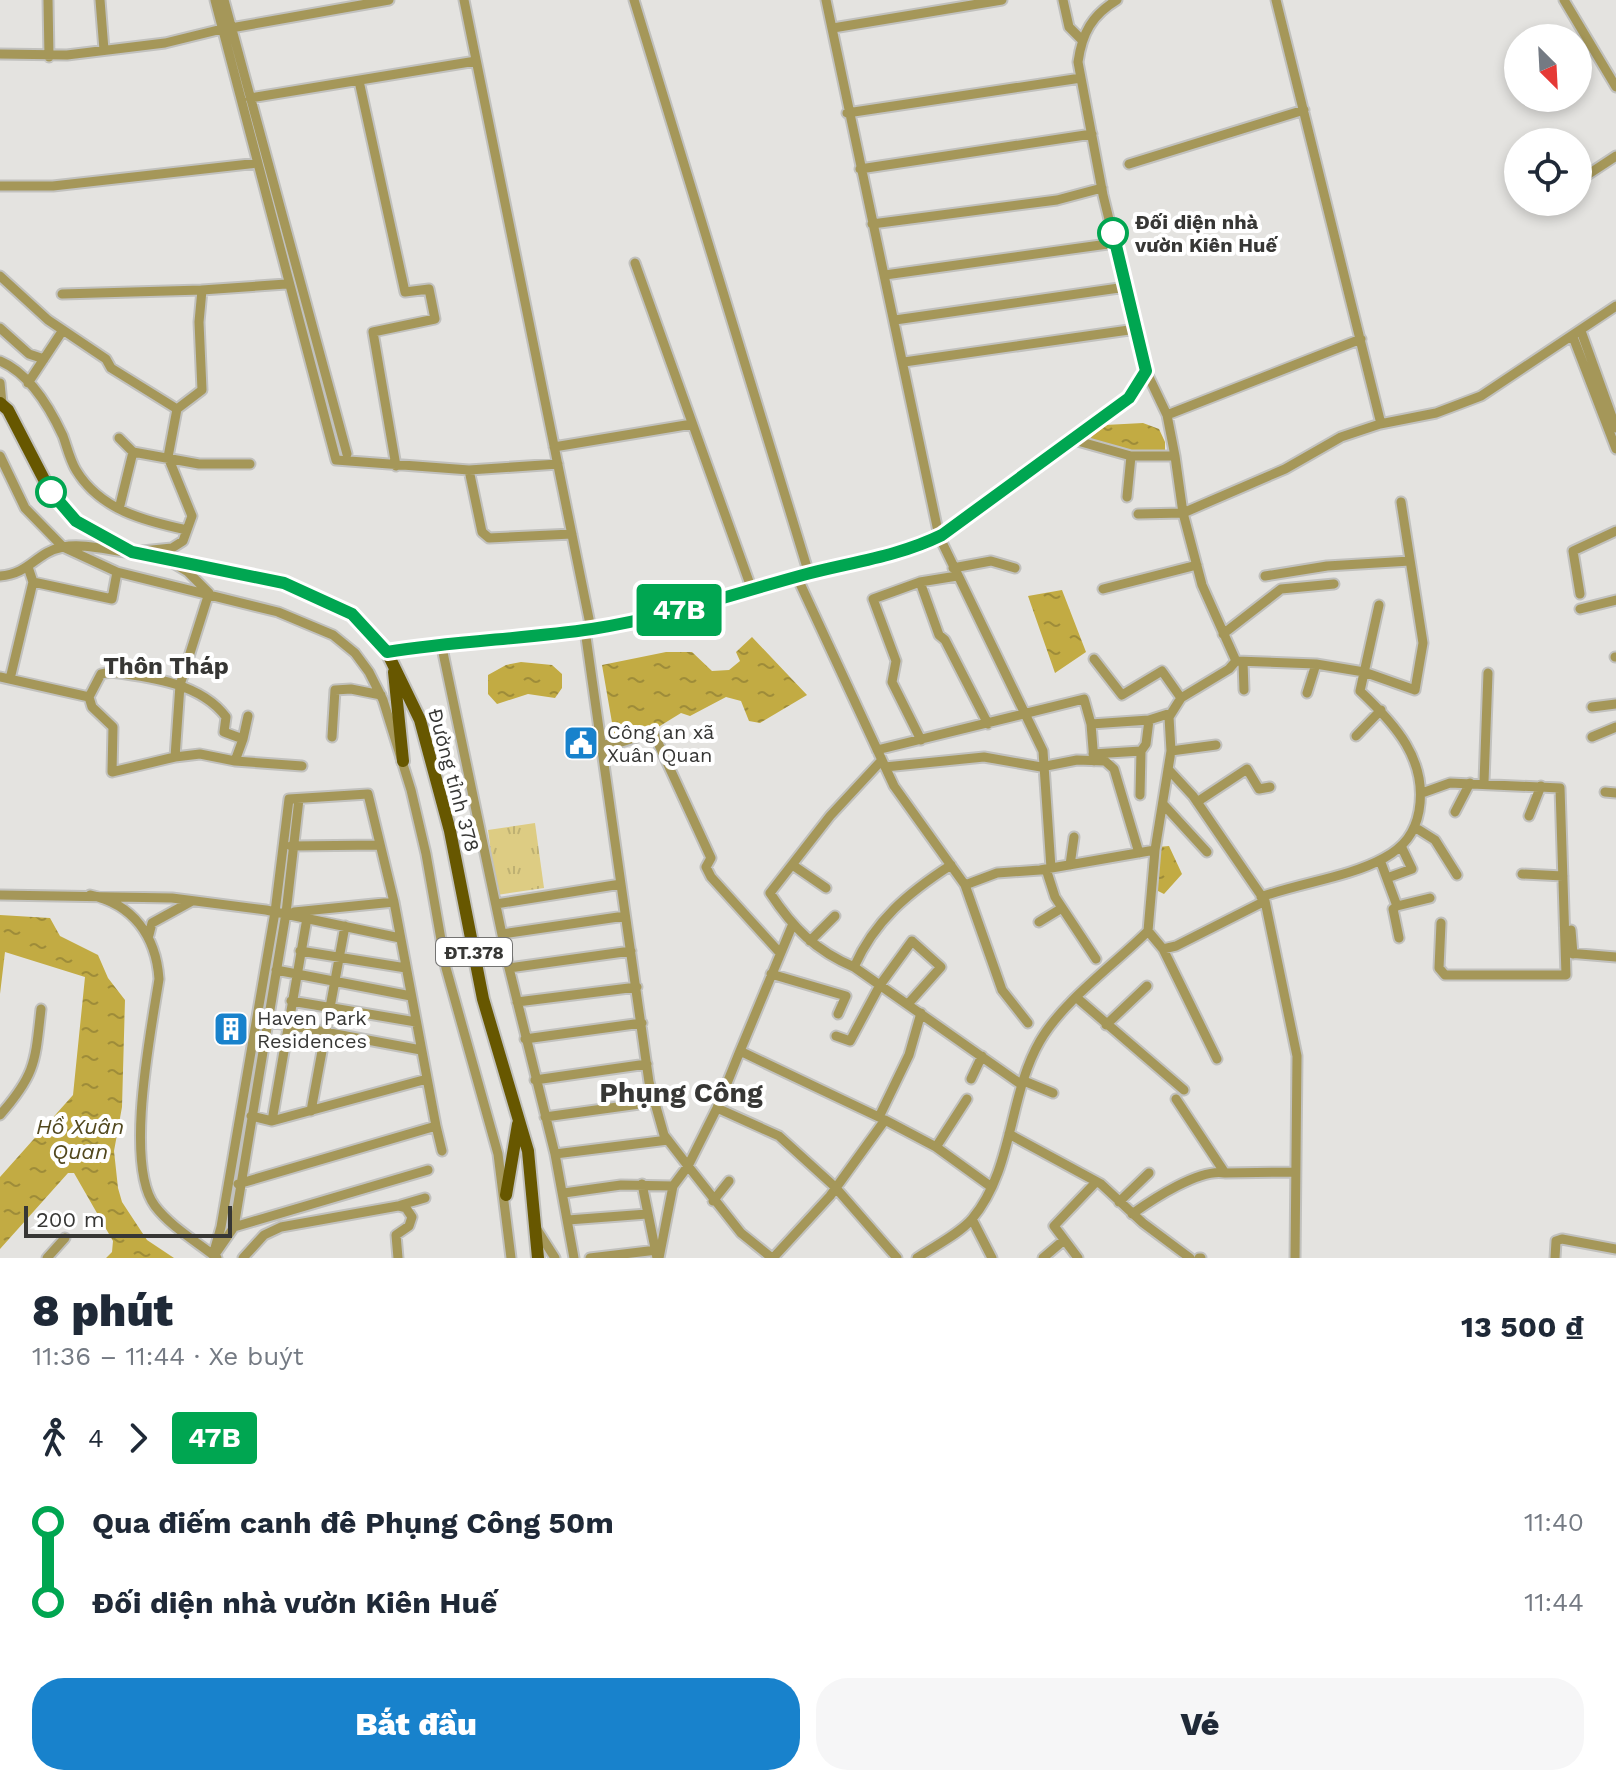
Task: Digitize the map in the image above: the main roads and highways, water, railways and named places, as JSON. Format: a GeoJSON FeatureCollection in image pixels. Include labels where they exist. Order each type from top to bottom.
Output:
{"type":"FeatureCollection","features":[{"type":"Feature","properties":{"kind":"main road","name":"Đường tỉnh 378"},"geometry":{"type":"LineString","coordinates":[[1,404],[8,410],[50,491],[76,521],[132,552],[284,583],[352,614],[390,657],[420,720],[450,831],[483,999],[519,1113],[529,1161],[532,1221],[538,1258]]}},
{"type":"Feature","properties":{"kind":"main road"},"geometry":{"type":"LineString","coordinates":[[390,657],[403,761]]}},
{"type":"Feature","properties":{"kind":"main road"},"geometry":{"type":"LineString","coordinates":[[506,1195],[519,1113]]}},
{"type":"Feature","properties":{"kind":"water"},"geometry":{"type":"Polygon","coordinates":[[[1143,423],[1159,429],[1165,442],[1165,453],[1122,450],[1088,440],[1105,425],[1143,423]]]}},
{"type":"Feature","properties":{"kind":"water"},"geometry":{"type":"Polygon","coordinates":[[[1062,590],[1086,652],[1055,673],[1028,596],[1062,590]]]}},
{"type":"Feature","properties":{"kind":"water"},"geometry":{"type":"Polygon","coordinates":[[[752,637],[807,695],[760,723],[749,721],[741,701],[726,697],[690,716],[681,713],[655,729],[647,726],[614,734],[602,665],[666,652],[692,652],[712,671],[729,670],[740,661],[736,652],[752,637]]]}},
{"type":"Feature","properties":{"kind":"water"},"geometry":{"type":"Polygon","coordinates":[[[521,662],[552,665],[562,674],[562,688],[555,698],[528,694],[497,704],[488,694],[488,675],[506,665],[521,662]]]}},
{"type":"Feature","properties":{"kind":"water"},"geometry":{"type":"Polygon","coordinates":[[[1169,846],[1182,874],[1164,894],[1156,890],[1158,847],[1169,846]]]}},
{"type":"Feature","properties":{"kind":"water","name":"Hồ Xuân Quan"},"geometry":{"type":"Polygon","coordinates":[[[0,915],[50,918],[60,936],[98,955],[108,978],[125,1000],[122,1107],[114,1151],[118,1188],[122,1202],[147,1240],[174,1258],[106,1258],[112,1252],[113,1241],[74,1173],[68,1173],[0,1249],[0,1177],[73,1095],[85,977],[5,952],[0,994],[0,915]]]}},
{"type":"Feature","properties":{"kind":"waterway"},"geometry":{"type":"LineString","coordinates":[[318,374],[341,456]]}},
{"type":"Feature","properties":{"kind":"place","name":"Đối diện nhà vườn Kiên Huế"},"geometry":{"type":"Point","coordinates":[1113,233]}},
{"type":"Feature","properties":{"kind":"place","name":"Công an xã Xuân Quan"},"geometry":{"type":"Point","coordinates":[581,743]}},
{"type":"Feature","properties":{"kind":"place","name":"Haven Park Residences"},"geometry":{"type":"Point","coordinates":[231,1029]}},
{"type":"Feature","properties":{"kind":"district","name":"Thôn Tháp"},"geometry":{"type":"Point","coordinates":[166,666]}},
{"type":"Feature","properties":{"kind":"district","name":"Phụng Công"},"geometry":{"type":"Point","coordinates":[681,1092]}}]}
